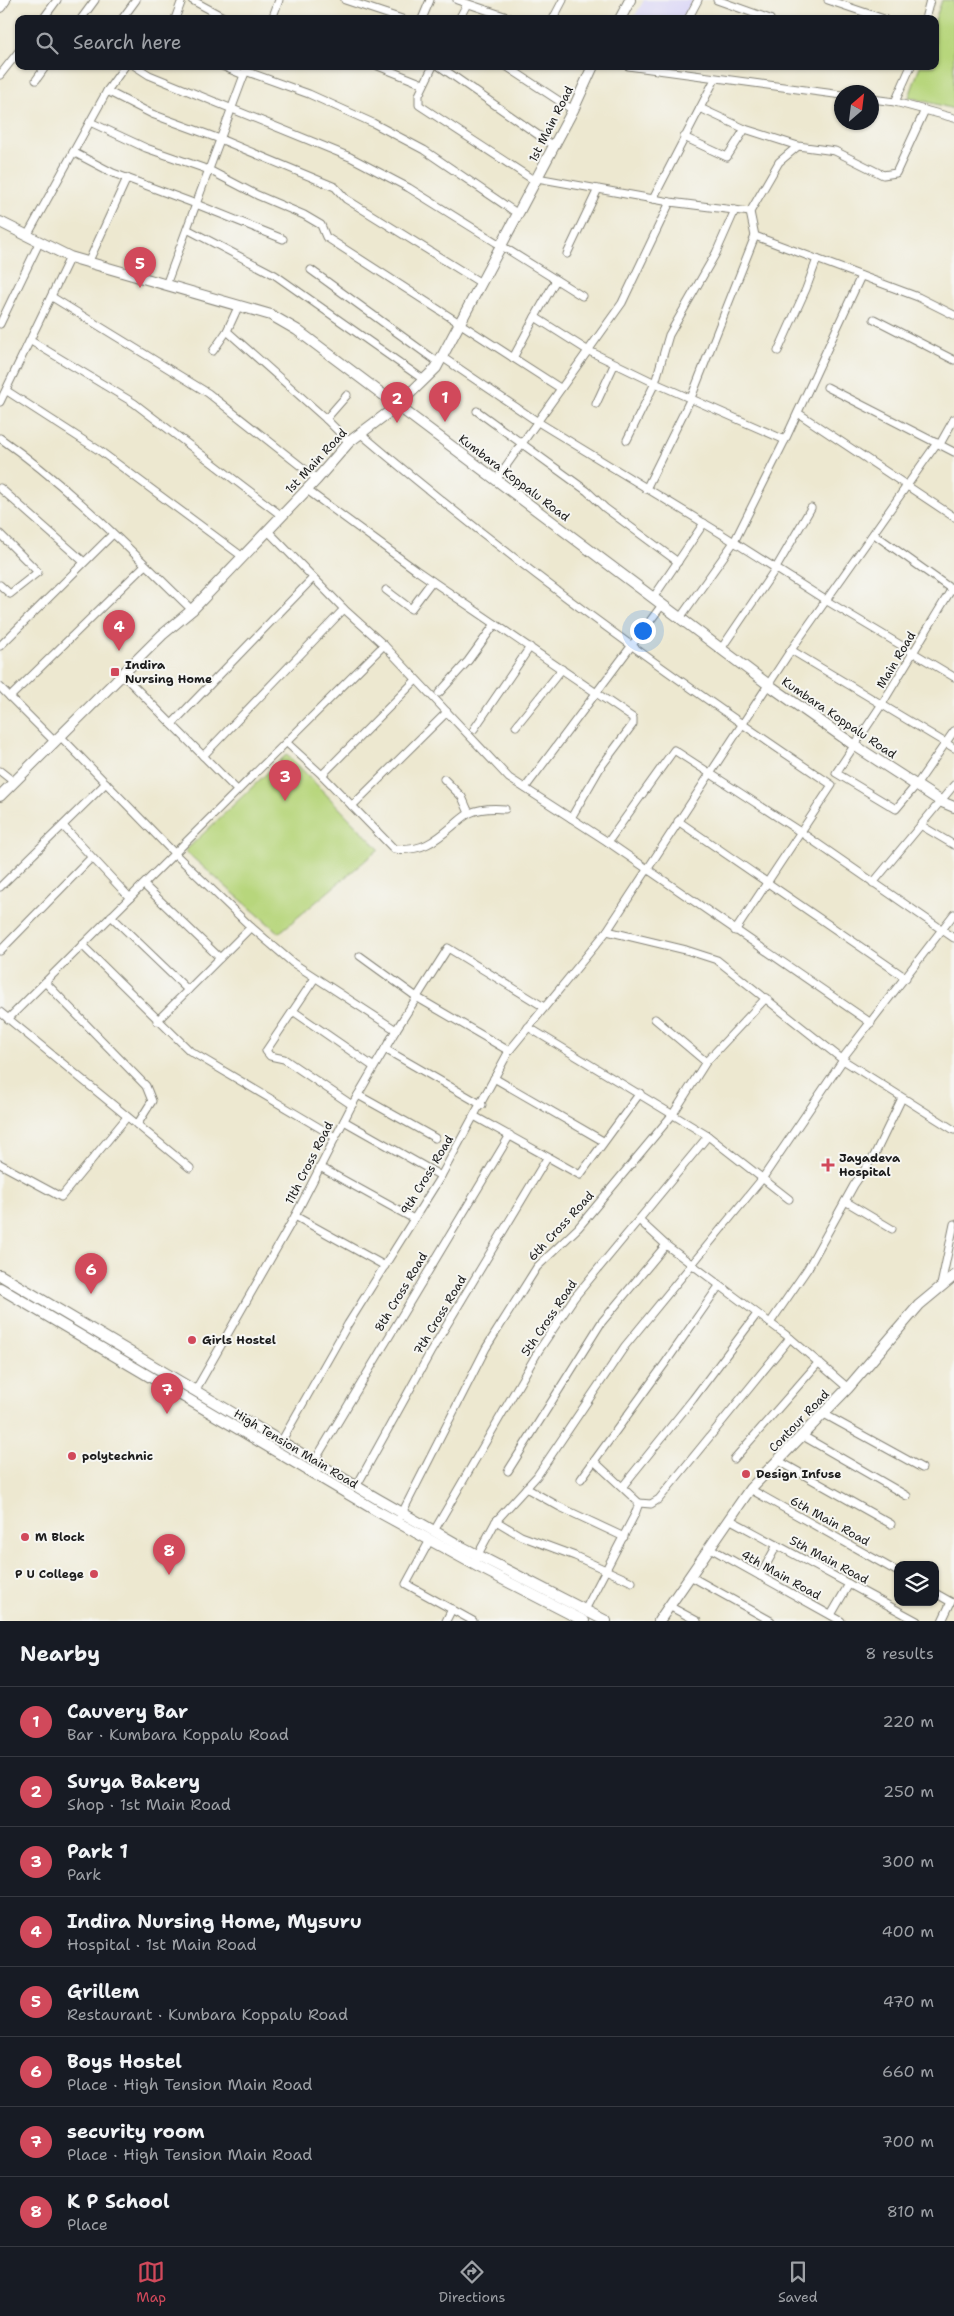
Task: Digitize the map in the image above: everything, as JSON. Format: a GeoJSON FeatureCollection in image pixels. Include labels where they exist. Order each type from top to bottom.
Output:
{"type":"FeatureCollection","features":[{"type":"Feature","properties":{"kind":"street"},"geometry":{"type":"LineString","coordinates":[[0,6],[5,0]]}},
{"type":"Feature","properties":{"kind":"street"},"geometry":{"type":"LineString","coordinates":[[46,15],[57,0]]}},
{"type":"Feature","properties":{"kind":"street"},"geometry":{"type":"LineString","coordinates":[[84,15],[94,0]]}},
{"type":"Feature","properties":{"kind":"street"},"geometry":{"type":"LineString","coordinates":[[125,15],[136,0]]}},
{"type":"Feature","properties":{"kind":"street"},"geometry":{"type":"LineString","coordinates":[[176,15],[182,0]]}},
{"type":"Feature","properties":{"kind":"street"},"geometry":{"type":"LineString","coordinates":[[192,0],[220,15]]}},
{"type":"Feature","properties":{"kind":"street"},"geometry":{"type":"LineString","coordinates":[[273,15],[279,0]]}},
{"type":"Feature","properties":{"kind":"street"},"geometry":{"type":"LineString","coordinates":[[345,0],[390,15]]}},
{"type":"Feature","properties":{"kind":"street"},"geometry":{"type":"LineString","coordinates":[[424,15],[430,0]]}},
{"type":"Feature","properties":{"kind":"street"},"geometry":{"type":"LineString","coordinates":[[457,0],[501,15]]}},
{"type":"Feature","properties":{"kind":"street"},"geometry":{"type":"LineString","coordinates":[[555,15],[563,0]]}},
{"type":"Feature","properties":{"kind":"street"},"geometry":{"type":"LineString","coordinates":[[622,15],[630,0]]}},
{"type":"Feature","properties":{"kind":"street"},"geometry":{"type":"LineString","coordinates":[[690,15],[698,0]]}},
{"type":"Feature","properties":{"kind":"street"},"geometry":{"type":"LineString","coordinates":[[717,0],[759,15]]}},
{"type":"Feature","properties":{"kind":"street"},"geometry":{"type":"LineString","coordinates":[[828,0],[872,15]]}},
{"type":"Feature","properties":{"kind":"street"},"geometry":{"type":"LineString","coordinates":[[926,15],[930,0]]}},
{"type":"Feature","properties":{"kind":"street"},"geometry":{"type":"LineString","coordinates":[[461,15],[467,4]]}},
{"type":"Feature","properties":{"kind":"street"},"geometry":{"type":"LineString","coordinates":[[0,75],[15,56]]}},
{"type":"Feature","properties":{"kind":"street"},"geometry":{"type":"LineString","coordinates":[[36,80],[43,70]]}},
{"type":"Feature","properties":{"kind":"street"},"geometry":{"type":"LineString","coordinates":[[27,236],[107,91],[122,70]]}},
{"type":"Feature","properties":{"kind":"street"},"geometry":{"type":"LineString","coordinates":[[141,70],[149,75],[350,157],[409,188],[582,296]]}},
{"type":"Feature","properties":{"kind":"street"},"geometry":{"type":"LineString","coordinates":[[397,70],[423,84]]}},
{"type":"Feature","properties":{"kind":"street"},"geometry":{"type":"LineString","coordinates":[[431,70],[419,95],[419,105],[536,180],[670,202],[750,212]]}},
{"type":"Feature","properties":{"kind":"street"},"geometry":{"type":"LineString","coordinates":[[445,70],[554,146]]}},
{"type":"Feature","properties":{"kind":"street"},"geometry":{"type":"LineString","coordinates":[[512,70],[573,110]]}},
{"type":"Feature","properties":{"kind":"street","name":"1st Main Road"},"geometry":{"type":"LineString","coordinates":[[0,796],[122,674],[192,610],[307,490],[349,442],[397,406],[424,380],[441,360],[573,110],[591,70]]}},
{"type":"Feature","properties":{"kind":"street"},"geometry":{"type":"LineString","coordinates":[[666,70],[715,79],[834,94]]}},
{"type":"Feature","properties":{"kind":"street"},"geometry":{"type":"LineString","coordinates":[[895,102],[909,70]]}},
{"type":"Feature","properties":{"kind":"street"},"geometry":{"type":"LineString","coordinates":[[166,285],[245,71],[309,94],[390,132],[424,150],[518,214]]}},
{"type":"Feature","properties":{"kind":"street"},"geometry":{"type":"LineString","coordinates":[[652,199],[715,79]]}},
{"type":"Feature","properties":{"kind":"street"},"geometry":{"type":"LineString","coordinates":[[107,91],[152,114],[220,139],[335,187],[346,199],[482,283]]}},
{"type":"Feature","properties":{"kind":"street"},"geometry":{"type":"LineString","coordinates":[[879,100],[895,102],[954,118]]}},
{"type":"Feature","properties":{"kind":"street"},"geometry":{"type":"LineString","coordinates":[[700,108],[745,130],[798,146],[835,151],[883,175],[896,173],[925,110]]}},
{"type":"Feature","properties":{"kind":"street"},"geometry":{"type":"LineString","coordinates":[[90,122],[146,148],[208,170],[321,225],[326,237],[560,388]]}},
{"type":"Feature","properties":{"kind":"street"},"geometry":{"type":"LineString","coordinates":[[684,137],[726,157],[745,130]]}},
{"type":"Feature","properties":{"kind":"street"},"geometry":{"type":"LineString","coordinates":[[646,489],[691,398],[755,236],[750,212],[779,162],[798,146]]}},
{"type":"Feature","properties":{"kind":"street"},"geometry":{"type":"LineString","coordinates":[[73,152],[127,178],[283,239]]}},
{"type":"Feature","properties":{"kind":"street"},"geometry":{"type":"LineString","coordinates":[[88,263],[127,178]]}},
{"type":"Feature","properties":{"kind":"street"},"geometry":{"type":"LineString","coordinates":[[567,254],[598,189]]}},
{"type":"Feature","properties":{"kind":"street"},"geometry":{"type":"LineString","coordinates":[[496,480],[622,303],[670,202]]}},
{"type":"Feature","properties":{"kind":"street"},"geometry":{"type":"LineString","coordinates":[[627,440],[655,383],[669,335],[716,253],[734,210]]}},
{"type":"Feature","properties":{"kind":"street","name":"Kumbara Koppalu Road"},"geometry":{"type":"LineString","coordinates":[[1,224],[70,257],[271,314],[297,330],[768,685],[854,745],[917,784],[942,802],[954,807]]}},
{"type":"Feature","properties":{"kind":"street"},"geometry":{"type":"LineString","coordinates":[[187,229],[275,275],[424,380]]}},
{"type":"Feature","properties":{"kind":"street"},"geometry":{"type":"LineString","coordinates":[[755,236],[918,296],[954,315]]}},
{"type":"Feature","properties":{"kind":"street"},"geometry":{"type":"LineString","coordinates":[[0,324],[39,242]]}},
{"type":"Feature","properties":{"kind":"street"},"geometry":{"type":"LineString","coordinates":[[0,402],[7,391],[70,257]]}},
{"type":"Feature","properties":{"kind":"street"},"geometry":{"type":"LineString","coordinates":[[778,351],[806,289],[817,259]]}},
{"type":"Feature","properties":{"kind":"street"},"geometry":{"type":"LineString","coordinates":[[311,270],[441,360],[538,422],[913,654],[954,677]]}},
{"type":"Feature","properties":{"kind":"street"},"geometry":{"type":"LineString","coordinates":[[680,618],[734,542],[785,440],[861,276]]}},
{"type":"Feature","properties":{"kind":"street"},"geometry":{"type":"LineString","coordinates":[[513,358],[556,280]]}},
{"type":"Feature","properties":{"kind":"street"},"geometry":{"type":"LineString","coordinates":[[52,297],[208,393],[317,479]]}},
{"type":"Feature","properties":{"kind":"street"},"geometry":{"type":"LineString","coordinates":[[213,351],[227,331],[239,304]]}},
{"type":"Feature","properties":{"kind":"street"},"geometry":{"type":"LineString","coordinates":[[535,317],[587,350],[615,364],[785,440]]}},
{"type":"Feature","properties":{"kind":"street"},"geometry":{"type":"LineString","coordinates":[[874,319],[954,360]]}},
{"type":"Feature","properties":{"kind":"street"},"geometry":{"type":"LineString","coordinates":[[227,331],[326,419],[349,442]]}},
{"type":"Feature","properties":{"kind":"street"},"geometry":{"type":"LineString","coordinates":[[31,341],[134,403],[282,516]]}},
{"type":"Feature","properties":{"kind":"street"},"geometry":{"type":"LineString","coordinates":[[596,404],[615,364]]}},
{"type":"Feature","properties":{"kind":"street"},"geometry":{"type":"LineString","coordinates":[[827,387],[954,452]]}},
{"type":"Feature","properties":{"kind":"street"},"geometry":{"type":"LineString","coordinates":[[7,391],[100,450],[243,556]]}},
{"type":"Feature","properties":{"kind":"street"},"geometry":{"type":"LineString","coordinates":[[326,419],[347,395]]}},
{"type":"Feature","properties":{"kind":"street"},"geometry":{"type":"LineString","coordinates":[[477,411],[587,490],[605,508],[678,562]]}},
{"type":"Feature","properties":{"kind":"street"},"geometry":{"type":"LineString","coordinates":[[798,412],[954,517]]}},
{"type":"Feature","properties":{"kind":"street","name":"9th Cross Road"},"geometry":{"type":"LineString","coordinates":[[281,1442],[348,1324],[441,1176],[482,1105],[494,1078],[510,1051],[607,931],[791,650],[954,419]]}},
{"type":"Feature","properties":{"kind":"street"},"geometry":{"type":"LineString","coordinates":[[360,433],[436,498],[631,644],[742,725],[832,785],[802,833],[735,930]]}},
{"type":"Feature","properties":{"kind":"street"},"geometry":{"type":"LineString","coordinates":[[0,438],[31,460],[113,534],[192,610]]}},
{"type":"Feature","properties":{"kind":"street"},"geometry":{"type":"LineString","coordinates":[[0,488],[84,562]]}},
{"type":"Feature","properties":{"kind":"street"},"geometry":{"type":"LineString","coordinates":[[307,490],[432,581],[632,718],[633,724],[600,768],[570,818]]}},
{"type":"Feature","properties":{"kind":"street"},"geometry":{"type":"LineString","coordinates":[[721,649],[776,568],[811,508]]}},
{"type":"Feature","properties":{"kind":"street"},"geometry":{"type":"LineString","coordinates":[[653,598],[704,523]]}},
{"type":"Feature","properties":{"kind":"street"},"geometry":{"type":"LineString","coordinates":[[268,531],[344,609],[384,645],[509,778],[608,842],[871,1023]]}},
{"type":"Feature","properties":{"kind":"street"},"geometry":{"type":"LineString","coordinates":[[0,534],[38,572],[10,594],[0,585]]}},
{"type":"Feature","properties":{"kind":"street"},"geometry":{"type":"LineString","coordinates":[[0,646],[113,534]]}},
{"type":"Feature","properties":{"kind":"street"},"geometry":{"type":"LineString","coordinates":[[874,534],[953,589]]}},
{"type":"Feature","properties":{"kind":"street"},"geometry":{"type":"LineString","coordinates":[[10,697],[145,565]]}},
{"type":"Feature","properties":{"kind":"street"},"geometry":{"type":"LineString","coordinates":[[172,724],[314,578]]}},
{"type":"Feature","properties":{"kind":"street"},"geometry":{"type":"LineString","coordinates":[[386,590],[411,609],[432,581]]}},
{"type":"Feature","properties":{"kind":"street","name":"Main Road"},"geometry":{"type":"LineString","coordinates":[[917,784],[896,810],[837,774],[836,770],[882,704],[953,589]]}},
{"type":"Feature","properties":{"kind":"street"},"geometry":{"type":"LineString","coordinates":[[525,788],[662,605]]}},
{"type":"Feature","properties":{"kind":"street"},"geometry":{"type":"LineString","coordinates":[[203,756],[344,609]]}},
{"type":"Feature","properties":{"kind":"street"},"geometry":{"type":"LineString","coordinates":[[438,693],[468,661],[495,624]]}},
{"type":"Feature","properties":{"kind":"street"},"geometry":{"type":"LineString","coordinates":[[8,1019],[384,645]]}},
{"type":"Feature","properties":{"kind":"street"},"geometry":{"type":"LineString","coordinates":[[474,728],[530,647]]}},
{"type":"Feature","properties":{"kind":"street"},"geometry":{"type":"LineString","coordinates":[[791,650],[954,748]]}},
{"type":"Feature","properties":{"kind":"street"},"geometry":{"type":"LineString","coordinates":[[516,726],[562,669]]}},
{"type":"Feature","properties":{"kind":"street"},"geometry":{"type":"LineString","coordinates":[[122,674],[237,790]]}},
{"type":"Feature","properties":{"kind":"street"},"geometry":{"type":"LineString","coordinates":[[322,774],[416,680]]}},
{"type":"Feature","properties":{"kind":"street"},"geometry":{"type":"LineString","coordinates":[[0,687],[106,783],[175,854],[251,927],[293,963],[396,1030]]}},
{"type":"Feature","properties":{"kind":"street"},"geometry":{"type":"LineString","coordinates":[[352,806],[446,712]]}},
{"type":"Feature","properties":{"kind":"street"},"geometry":{"type":"LineString","coordinates":[[917,784],[954,730]]}},
{"type":"Feature","properties":{"kind":"street"},"geometry":{"type":"LineString","coordinates":[[287,743],[322,774],[388,846],[394,849],[422,848],[442,835],[469,813],[484,809],[505,809]]}},
{"type":"Feature","properties":{"kind":"street"},"geometry":{"type":"LineString","coordinates":[[608,842],[674,750],[802,833],[954,938]]}},
{"type":"Feature","properties":{"kind":"street"},"geometry":{"type":"LineString","coordinates":[[0,771],[14,782]]}},
{"type":"Feature","properties":{"kind":"street"},"geometry":{"type":"LineString","coordinates":[[444,779],[462,798],[469,813]]}},
{"type":"Feature","properties":{"kind":"street"},"geometry":{"type":"LineString","coordinates":[[0,887],[106,783]]}},
{"type":"Feature","properties":{"kind":"street"},"geometry":{"type":"LineString","coordinates":[[873,883],[942,802],[954,785]]}},
{"type":"Feature","properties":{"kind":"street"},"geometry":{"type":"LineString","coordinates":[[678,821],[906,978]]}},
{"type":"Feature","properties":{"kind":"street"},"geometry":{"type":"LineString","coordinates":[[62,826],[130,898]]}},
{"type":"Feature","properties":{"kind":"street"},"geometry":{"type":"LineString","coordinates":[[922,826],[954,845]]}},
{"type":"Feature","properties":{"kind":"street"},"geometry":{"type":"LineString","coordinates":[[0,950],[91,858]]}},
{"type":"Feature","properties":{"kind":"street"},"geometry":{"type":"LineString","coordinates":[[144,885],[220,958]]}},
{"type":"Feature","properties":{"kind":"street"},"geometry":{"type":"LineString","coordinates":[[606,1621],[475,1560],[496,1521],[537,1476],[625,1346],[690,1264],[762,1179],[842,1059],[954,914]]}},
{"type":"Feature","properties":{"kind":"street"},"geometry":{"type":"LineString","coordinates":[[111,916],[188,990]]}},
{"type":"Feature","properties":{"kind":"street"},"geometry":{"type":"LineString","coordinates":[[157,1021],[251,927]]}},
{"type":"Feature","properties":{"kind":"street"},"geometry":{"type":"LineString","coordinates":[[607,931],[686,950],[717,960],[842,1059],[954,1130]]}},
{"type":"Feature","properties":{"kind":"street"},"geometry":{"type":"LineString","coordinates":[[82,945],[157,1021],[190,1051],[222,1072],[335,1137]]}},
{"type":"Feature","properties":{"kind":"street","name":"11th Cross Road"},"geometry":{"type":"LineString","coordinates":[[195,1391],[295,1216],[352,1105],[396,1030],[448,948],[544,1007]]}},
{"type":"Feature","properties":{"kind":"street"},"geometry":{"type":"LineString","coordinates":[[360,956],[418,998],[510,1051]]}},
{"type":"Feature","properties":{"kind":"street"},"geometry":{"type":"LineString","coordinates":[[315,978],[266,1049],[266,1053],[284,1059],[352,1105]]}},
{"type":"Feature","properties":{"kind":"street"},"geometry":{"type":"LineString","coordinates":[[45,982],[146,1086],[152,1101],[137,1125]]}},
{"type":"Feature","properties":{"kind":"street","name":"6th Cross Road"},"geometry":{"type":"LineString","coordinates":[[399,1518],[486,1348],[536,1267],[578,1228],[673,1114],[706,1062],[766,998]]}},
{"type":"Feature","properties":{"kind":"street"},"geometry":{"type":"LineString","coordinates":[[293,1011],[374,1067]]}},
{"type":"Feature","properties":{"kind":"street"},"geometry":{"type":"LineString","coordinates":[[0,1012],[190,1168]]}},
{"type":"Feature","properties":{"kind":"street"},"geometry":{"type":"LineString","coordinates":[[655,1019],[706,1062]]}},
{"type":"Feature","properties":{"kind":"street"},"geometry":{"type":"LineString","coordinates":[[528,1027],[640,1093],[708,1136],[789,1199]]}},
{"type":"Feature","properties":{"kind":"street"},"geometry":{"type":"LineString","coordinates":[[385,1049],[482,1105]]}},
{"type":"Feature","properties":{"kind":"street"},"geometry":{"type":"LineString","coordinates":[[494,1078],[603,1141]]}},
{"type":"Feature","properties":{"kind":"street"},"geometry":{"type":"LineString","coordinates":[[474,1116],[580,1175],[603,1141],[640,1093]]}},
{"type":"Feature","properties":{"kind":"street"},"geometry":{"type":"LineString","coordinates":[[358,1095],[435,1138]]}},
{"type":"Feature","properties":{"kind":"street"},"geometry":{"type":"LineString","coordinates":[[770,1323],[808,1268],[874,1156],[902,1098]]}},
{"type":"Feature","properties":{"kind":"street"},"geometry":{"type":"LineString","coordinates":[[0,1164],[61,1198],[127,1117]]}},
{"type":"Feature","properties":{"kind":"street"},"geometry":{"type":"LineString","coordinates":[[344,1121],[441,1176]]}},
{"type":"Feature","properties":{"kind":"street","name":"8th Cross Road"},"geometry":{"type":"LineString","coordinates":[[314,1462],[510,1135]]}},
{"type":"Feature","properties":{"kind":"street","name":"5th Cross Road"},"geometry":{"type":"LineString","coordinates":[[452,1609],[406,1584],[539,1350],[574,1298],[640,1221],[708,1136]]}},
{"type":"Feature","properties":{"kind":"street","name":"7th Cross Road"},"geometry":{"type":"LineString","coordinates":[[356,1487],[430,1353],[547,1158]]}},
{"type":"Feature","properties":{"kind":"street"},"geometry":{"type":"LineString","coordinates":[[320,1167],[414,1220]]}},
{"type":"Feature","properties":{"kind":"street"},"geometry":{"type":"LineString","coordinates":[[846,1201],[892,1229]]}},
{"type":"Feature","properties":{"kind":"street"},"geometry":{"type":"LineString","coordinates":[[295,1216],[385,1266]]}},
{"type":"Feature","properties":{"kind":"street"},"geometry":{"type":"LineString","coordinates":[[640,1221],[690,1264],[790,1338],[848,1388]]}},
{"type":"Feature","properties":{"kind":"street"},"geometry":{"type":"LineString","coordinates":[[941,1285],[954,1224]]}},
{"type":"Feature","properties":{"kind":"street"},"geometry":{"type":"LineString","coordinates":[[508,1471],[601,1322],[666,1245]]}},
{"type":"Feature","properties":{"kind":"street"},"geometry":{"type":"LineString","coordinates":[[0,1275],[356,1487],[399,1518]]}},
{"type":"Feature","properties":{"kind":"street","name":"Contour Road"},"geometry":{"type":"LineString","coordinates":[[659,1621],[750,1489],[848,1388],[919,1305],[954,1276]]}},
{"type":"Feature","properties":{"kind":"street"},"geometry":{"type":"LineString","coordinates":[[580,1479],[719,1286]]}},
{"type":"Feature","properties":{"kind":"street","name":"High Tension Main Road"},"geometry":{"type":"LineString","coordinates":[[0,1288],[399,1518],[584,1621]]}},
{"type":"Feature","properties":{"kind":"street"},"geometry":{"type":"LineString","coordinates":[[623,1486],[693,1399],[757,1314]]}},
{"type":"Feature","properties":{"kind":"street"},"geometry":{"type":"LineString","coordinates":[[594,1461],[623,1486],[639,1503],[651,1504],[659,1499],[790,1338]]}},
{"type":"Feature","properties":{"kind":"street"},"geometry":{"type":"LineString","coordinates":[[734,1459],[819,1362]]}},
{"type":"Feature","properties":{"kind":"street"},"geometry":{"type":"LineString","coordinates":[[824,1414],[922,1468]]}},
{"type":"Feature","properties":{"kind":"street"},"geometry":{"type":"LineString","coordinates":[[803,1436],[907,1496]]}},
{"type":"Feature","properties":{"kind":"street"},"geometry":{"type":"LineString","coordinates":[[779,1461],[891,1524]]}},
{"type":"Feature","properties":{"kind":"street"},"geometry":{"type":"LineString","coordinates":[[526,1488],[560,1507],[624,1536]]}},
{"type":"Feature","properties":{"kind":"street","name":"6th Main Road"},"geometry":{"type":"LineString","coordinates":[[750,1489],[894,1570]]}},
{"type":"Feature","properties":{"kind":"street"},"geometry":{"type":"LineString","coordinates":[[585,1610],[639,1503]]}},
{"type":"Feature","properties":{"kind":"street","name":"5th Main Road"},"geometry":{"type":"LineString","coordinates":[[729,1520],[917,1621]]}},
{"type":"Feature","properties":{"kind":"street"},"geometry":{"type":"LineString","coordinates":[[496,1521],[521,1536],[632,1582]]}},
{"type":"Feature","properties":{"kind":"street"},"geometry":{"type":"LineString","coordinates":[[760,1576],[778,1545]]}},
{"type":"Feature","properties":{"kind":"street","name":"4th Main Road"},"geometry":{"type":"LineString","coordinates":[[710,1548],[842,1621]]}},
{"type":"Feature","properties":{"kind":"street"},"geometry":{"type":"LineString","coordinates":[[690,1576],[771,1621]]}},
{"type":"Feature","properties":{"kind":"street"},"geometry":{"type":"LineString","coordinates":[[831,1615],[849,1584]]}},
{"type":"Feature","properties":{"kind":"street"},"geometry":{"type":"LineString","coordinates":[[939,1595],[951,1602],[942,1621]]}},
{"type":"Feature","properties":{"kind":"street"},"geometry":{"type":"LineString","coordinates":[[669,1606],[696,1621]]}},
{"type":"Feature","properties":{"kind":"street"},"geometry":{"type":"LineString","coordinates":[[446,1621],[452,1609],[473,1621]]}},
{"type":"Feature","properties":{"kind":"shaded area"},"geometry":{"type":"Polygon","coordinates":[[[644,0],[693,0],[685,15],[635,15],[644,0]]]}},
{"type":"Feature","properties":{"kind":"green space"},"geometry":{"type":"Polygon","coordinates":[[[942,0],[954,0],[954,109],[909,97],[919,70],[939,70],[939,15],[937,15],[942,0]]]}},
{"type":"Feature","properties":{"kind":"green space"},"geometry":{"type":"Polygon","coordinates":[[[287,754],[379,849],[279,933],[185,851],[287,754]]]}},
{"type":"Feature","properties":{"kind":"place","name":"Grillem"},"geometry":{"type":"Point","coordinates":[140,288]}},
{"type":"Feature","properties":{"kind":"place","name":"Cauvery Bar"},"geometry":{"type":"Point","coordinates":[445,422]}},
{"type":"Feature","properties":{"kind":"place","name":"Surya Bakery"},"geometry":{"type":"Point","coordinates":[397,423]}},
{"type":"Feature","properties":{"kind":"place","name":"Indira Nursing Home, Mysuru"},"geometry":{"type":"Point","coordinates":[119,651]}},
{"type":"Feature","properties":{"kind":"place","name":"Indira Nursing Home"},"geometry":{"type":"Point","coordinates":[115,672]}},
{"type":"Feature","properties":{"kind":"place","name":"Park 1"},"geometry":{"type":"Point","coordinates":[285,801]}},
{"type":"Feature","properties":{"kind":"place","name":"Jayadeva Hospital"},"geometry":{"type":"Point","coordinates":[828,1165]}},
{"type":"Feature","properties":{"kind":"place","name":"Boys Hostel"},"geometry":{"type":"Point","coordinates":[91,1294]}},
{"type":"Feature","properties":{"kind":"place","name":"Girls Hostel"},"geometry":{"type":"Point","coordinates":[192,1340]}},
{"type":"Feature","properties":{"kind":"place","name":"security room"},"geometry":{"type":"Point","coordinates":[167,1414]}},
{"type":"Feature","properties":{"kind":"place","name":"polytechnic"},"geometry":{"type":"Point","coordinates":[72,1456]}},
{"type":"Feature","properties":{"kind":"place","name":"Design Infuse"},"geometry":{"type":"Point","coordinates":[746,1474]}},
{"type":"Feature","properties":{"kind":"place","name":"M Block"},"geometry":{"type":"Point","coordinates":[25,1537]}},
{"type":"Feature","properties":{"kind":"place","name":"P U College"},"geometry":{"type":"Point","coordinates":[94,1574]}},
{"type":"Feature","properties":{"kind":"place","name":"K P School"},"geometry":{"type":"Point","coordinates":[169,1575]}}]}
